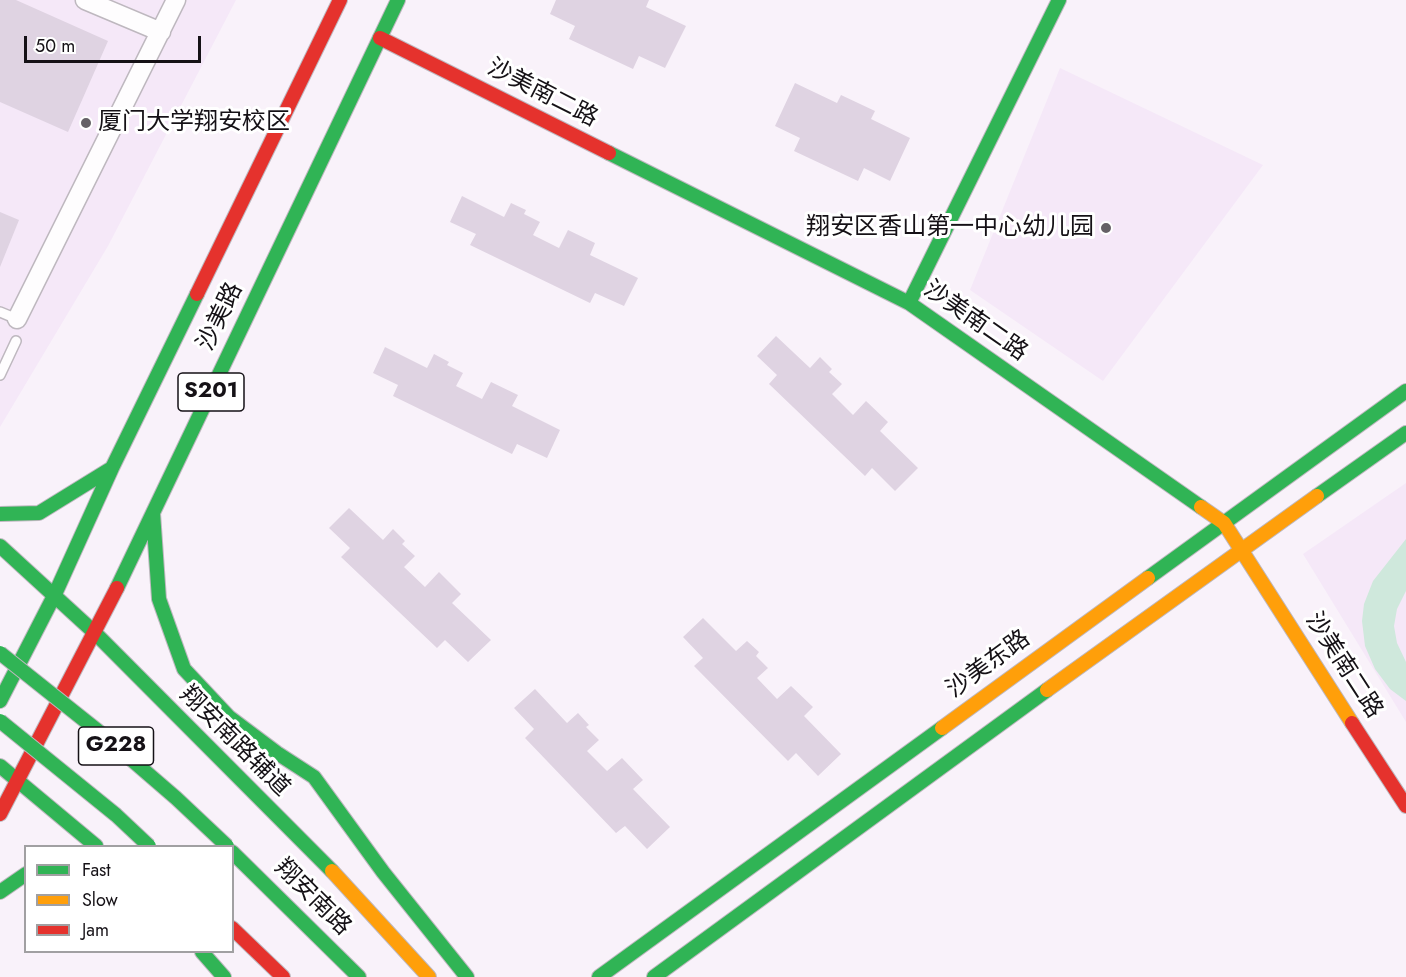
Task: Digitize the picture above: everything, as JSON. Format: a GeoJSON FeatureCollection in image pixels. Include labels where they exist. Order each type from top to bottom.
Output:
{"type":"FeatureCollection","features":[{"type":"Feature","properties":{"kind":"main road","name":"沙美路"},"geometry":{"type":"LineString","coordinates":[[0,701],[55,594],[112,468],[340,0]]}},
{"type":"Feature","properties":{"kind":"main road","name":"沙美路"},"geometry":{"type":"LineString","coordinates":[[0,814],[95,633],[398,0]]}},
{"type":"Feature","properties":{"kind":"main road"},"geometry":{"type":"LineString","coordinates":[[909,303],[1059,0]]}},
{"type":"Feature","properties":{"kind":"main road","name":"沙美南二路"},"geometry":{"type":"LineString","coordinates":[[380,38],[909,303],[1224,522],[1406,806]]}},
{"type":"Feature","properties":{"kind":"main road","name":"沙美东路"},"geometry":{"type":"LineString","coordinates":[[599,977],[1406,392]]}},
{"type":"Feature","properties":{"kind":"main road"},"geometry":{"type":"LineString","coordinates":[[654,977],[1241,549],[1406,433]]}},
{"type":"Feature","properties":{"kind":"main road"},"geometry":{"type":"LineString","coordinates":[[0,514],[39,513],[112,468]]}},
{"type":"Feature","properties":{"kind":"main road"},"geometry":{"type":"LineString","coordinates":[[153,513],[159,599],[184,669],[229,717],[314,777],[383,872],[467,977]]}},
{"type":"Feature","properties":{"kind":"main road","name":"翔安南路辅道"},"geometry":{"type":"LineString","coordinates":[[0,546],[95,633],[342,881],[429,977]]}},
{"type":"Feature","properties":{"kind":"main road","name":"G228"},"geometry":{"type":"LineString","coordinates":[[0,653],[176,798],[225,845]]}},
{"type":"Feature","properties":{"kind":"main road","name":"G228"},"geometry":{"type":"LineString","coordinates":[[0,721],[116,815],[148,845]]}},
{"type":"Feature","properties":{"kind":"main road"},"geometry":{"type":"LineString","coordinates":[[0,766],[95,845]]}},
{"type":"Feature","properties":{"kind":"main road","name":"翔安南路"},"geometry":{"type":"LineString","coordinates":[[234,854],[359,977]]}},
{"type":"Feature","properties":{"kind":"main road"},"geometry":{"type":"LineString","coordinates":[[0,892],[24,875]]}},
{"type":"Feature","properties":{"kind":"main road"},"geometry":{"type":"LineString","coordinates":[[234,930],[283,977]]}},
{"type":"Feature","properties":{"kind":"main road"},"geometry":{"type":"LineString","coordinates":[[204,953],[224,977]]}},
{"type":"Feature","properties":{"kind":"street"},"geometry":{"type":"LineString","coordinates":[[85,0],[161,32]]}},
{"type":"Feature","properties":{"kind":"street"},"geometry":{"type":"LineString","coordinates":[[8,316],[176,0]]}},
{"type":"Feature","properties":{"kind":"lane"},"geometry":{"type":"LineString","coordinates":[[0,375],[16,341]]}},
{"type":"Feature","properties":{"kind":"shaded area","name":"厦门大学翔安校区"},"geometry":{"type":"Polygon","coordinates":[[[0,0],[236,0],[108,246],[0,427],[0,0]]]}},
{"type":"Feature","properties":{"kind":"shaded area","name":"翔安区香山第一中心幼儿园"},"geometry":{"type":"Polygon","coordinates":[[[1060,68],[1263,165],[1103,381],[970,290],[1060,68]]]}},
{"type":"Feature","properties":{"kind":"shaded area"},"geometry":{"type":"Polygon","coordinates":[[[1406,483],[1406,722],[1303,554],[1406,483]]]}},
{"type":"Feature","properties":{"kind":"green space"},"geometry":{"type":"Polygon","coordinates":[[[1406,539],[1406,591],[1397,609],[1394,626],[1397,643],[1406,662],[1406,701],[1390,689],[1375,669],[1365,646],[1362,621],[1364,604],[1373,581],[1406,539]]]}},
{"type":"Feature","properties":{"kind":"building"},"geometry":{"type":"Polygon","coordinates":[[[0,0],[16,0],[108,41],[68,132],[0,102],[0,0]]]}},
{"type":"Feature","properties":{"kind":"building"},"geometry":{"type":"Polygon","coordinates":[[[556,0],[649,0],[646,7],[686,26],[665,68],[639,56],[633,69],[569,39],[575,26],[550,14],[556,0]]]}},
{"type":"Feature","properties":{"kind":"building"},"geometry":{"type":"Polygon","coordinates":[[[795,83],[837,103],[841,95],[875,111],[871,119],[910,138],[890,181],[864,168],[858,181],[794,151],[800,138],[775,126],[795,83]]]}},
{"type":"Feature","properties":{"kind":"building"},"geometry":{"type":"Polygon","coordinates":[[[462,196],[504,217],[511,203],[526,210],[524,214],[540,222],[533,235],[559,248],[568,230],[595,243],[590,255],[638,278],[624,306],[595,293],[590,303],[470,245],[476,234],[450,222],[462,196]]]}},
{"type":"Feature","properties":{"kind":"building"},"geometry":{"type":"Polygon","coordinates":[[[0,212],[19,220],[0,267],[0,212]]]}},
{"type":"Feature","properties":{"kind":"building"},"geometry":{"type":"Polygon","coordinates":[[[776,336],[810,368],[820,357],[832,369],[829,372],[842,384],[832,394],[853,415],[866,401],[888,422],[880,431],[918,468],[895,491],[872,468],[865,476],[769,384],[777,375],[757,356],[776,336]]]}},
{"type":"Feature","properties":{"kind":"building"},"geometry":{"type":"Polygon","coordinates":[[[385,347],[427,368],[434,354],[449,362],[447,365],[463,373],[456,386],[482,399],[491,382],[518,395],[512,406],[560,430],[547,458],[517,444],[512,454],[393,396],[398,385],[373,373],[385,347]]]}},
{"type":"Feature","properties":{"kind":"building"},"geometry":{"type":"Polygon","coordinates":[[[349,508],[383,540],[393,529],[405,541],[402,544],[415,556],[404,567],[425,587],[439,572],[461,594],[452,603],[491,640],[468,662],[445,640],[437,648],[341,557],[350,548],[329,528],[349,508]]]}},
{"type":"Feature","properties":{"kind":"building"},"geometry":{"type":"Polygon","coordinates":[[[703,618],[736,651],[747,641],[759,652],[756,656],[768,668],[757,678],[777,699],[791,686],[813,707],[804,716],[841,754],[818,776],[796,753],[788,761],[694,666],[703,658],[683,637],[703,618]]]}},
{"type":"Feature","properties":{"kind":"building"},"geometry":{"type":"Polygon","coordinates":[[[535,689],[567,723],[578,713],[589,725],[586,727],[599,740],[587,751],[607,771],[622,758],[643,780],[633,789],[670,827],[647,849],[625,826],[616,833],[525,738],[534,729],[514,708],[535,689]]]}},
{"type":"Feature","properties":{"kind":"traffic: fast"},"geometry":{"type":"LineString","coordinates":[[117,588],[398,0]]}},
{"type":"Feature","properties":{"kind":"traffic: fast"},"geometry":{"type":"LineString","coordinates":[[909,303],[1059,0]]}},
{"type":"Feature","properties":{"kind":"traffic: fast"},"geometry":{"type":"LineString","coordinates":[[609,153],[909,303],[1201,507]]}},
{"type":"Feature","properties":{"kind":"traffic: fast"},"geometry":{"type":"LineString","coordinates":[[0,701],[55,594],[112,468],[197,294]]}},
{"type":"Feature","properties":{"kind":"traffic: fast"},"geometry":{"type":"LineString","coordinates":[[1148,578],[1406,391]]}},
{"type":"Feature","properties":{"kind":"traffic: fast"},"geometry":{"type":"LineString","coordinates":[[1317,496],[1406,433]]}},
{"type":"Feature","properties":{"kind":"traffic: fast"},"geometry":{"type":"LineString","coordinates":[[0,514],[39,513],[112,468]]}},
{"type":"Feature","properties":{"kind":"traffic: fast"},"geometry":{"type":"LineString","coordinates":[[153,513],[159,599],[184,669],[229,717],[314,777],[383,872],[467,977]]}},
{"type":"Feature","properties":{"kind":"traffic: fast"},"geometry":{"type":"LineString","coordinates":[[0,546],[95,633],[332,871]]}},
{"type":"Feature","properties":{"kind":"traffic: fast"},"geometry":{"type":"LineString","coordinates":[[0,653],[103,735],[226,845]]}},
{"type":"Feature","properties":{"kind":"traffic: fast"},"geometry":{"type":"LineString","coordinates":[[654,977],[1047,690]]}},
{"type":"Feature","properties":{"kind":"traffic: fast"},"geometry":{"type":"LineString","coordinates":[[0,721],[116,815],[148,845]]}},
{"type":"Feature","properties":{"kind":"traffic: fast"},"geometry":{"type":"LineString","coordinates":[[599,977],[942,728]]}},
{"type":"Feature","properties":{"kind":"traffic: fast"},"geometry":{"type":"LineString","coordinates":[[0,766],[95,845]]}},
{"type":"Feature","properties":{"kind":"traffic: fast"},"geometry":{"type":"LineString","coordinates":[[234,854],[359,977]]}},
{"type":"Feature","properties":{"kind":"traffic: fast"},"geometry":{"type":"LineString","coordinates":[[0,892],[24,875]]}},
{"type":"Feature","properties":{"kind":"traffic: fast"},"geometry":{"type":"LineString","coordinates":[[203,953],[224,977]]}},
{"type":"Feature","properties":{"kind":"traffic: slow"},"geometry":{"type":"LineString","coordinates":[[1047,690],[1317,496]]}},
{"type":"Feature","properties":{"kind":"traffic: slow"},"geometry":{"type":"LineString","coordinates":[[1201,507],[1224,523],[1352,723]]}},
{"type":"Feature","properties":{"kind":"traffic: slow"},"geometry":{"type":"LineString","coordinates":[[942,728],[1148,578]]}},
{"type":"Feature","properties":{"kind":"traffic: slow"},"geometry":{"type":"LineString","coordinates":[[332,871],[429,977]]}},
{"type":"Feature","properties":{"kind":"traffic: jam"},"geometry":{"type":"LineString","coordinates":[[197,294],[340,0]]}},
{"type":"Feature","properties":{"kind":"traffic: jam"},"geometry":{"type":"LineString","coordinates":[[380,38],[609,153]]}},
{"type":"Feature","properties":{"kind":"traffic: jam"},"geometry":{"type":"LineString","coordinates":[[0,814],[117,588]]}},
{"type":"Feature","properties":{"kind":"traffic: jam"},"geometry":{"type":"LineString","coordinates":[[1352,723],[1406,806]]}},
{"type":"Feature","properties":{"kind":"traffic: jam"},"geometry":{"type":"LineString","coordinates":[[234,930],[283,977]]}},
{"type":"Feature","properties":{"kind":"place","name":"厦门大学翔安校区"},"geometry":{"type":"Point","coordinates":[86,123]}},
{"type":"Feature","properties":{"kind":"place","name":"翔安区香山第一中心幼儿园"},"geometry":{"type":"Point","coordinates":[1106,228]}}]}
